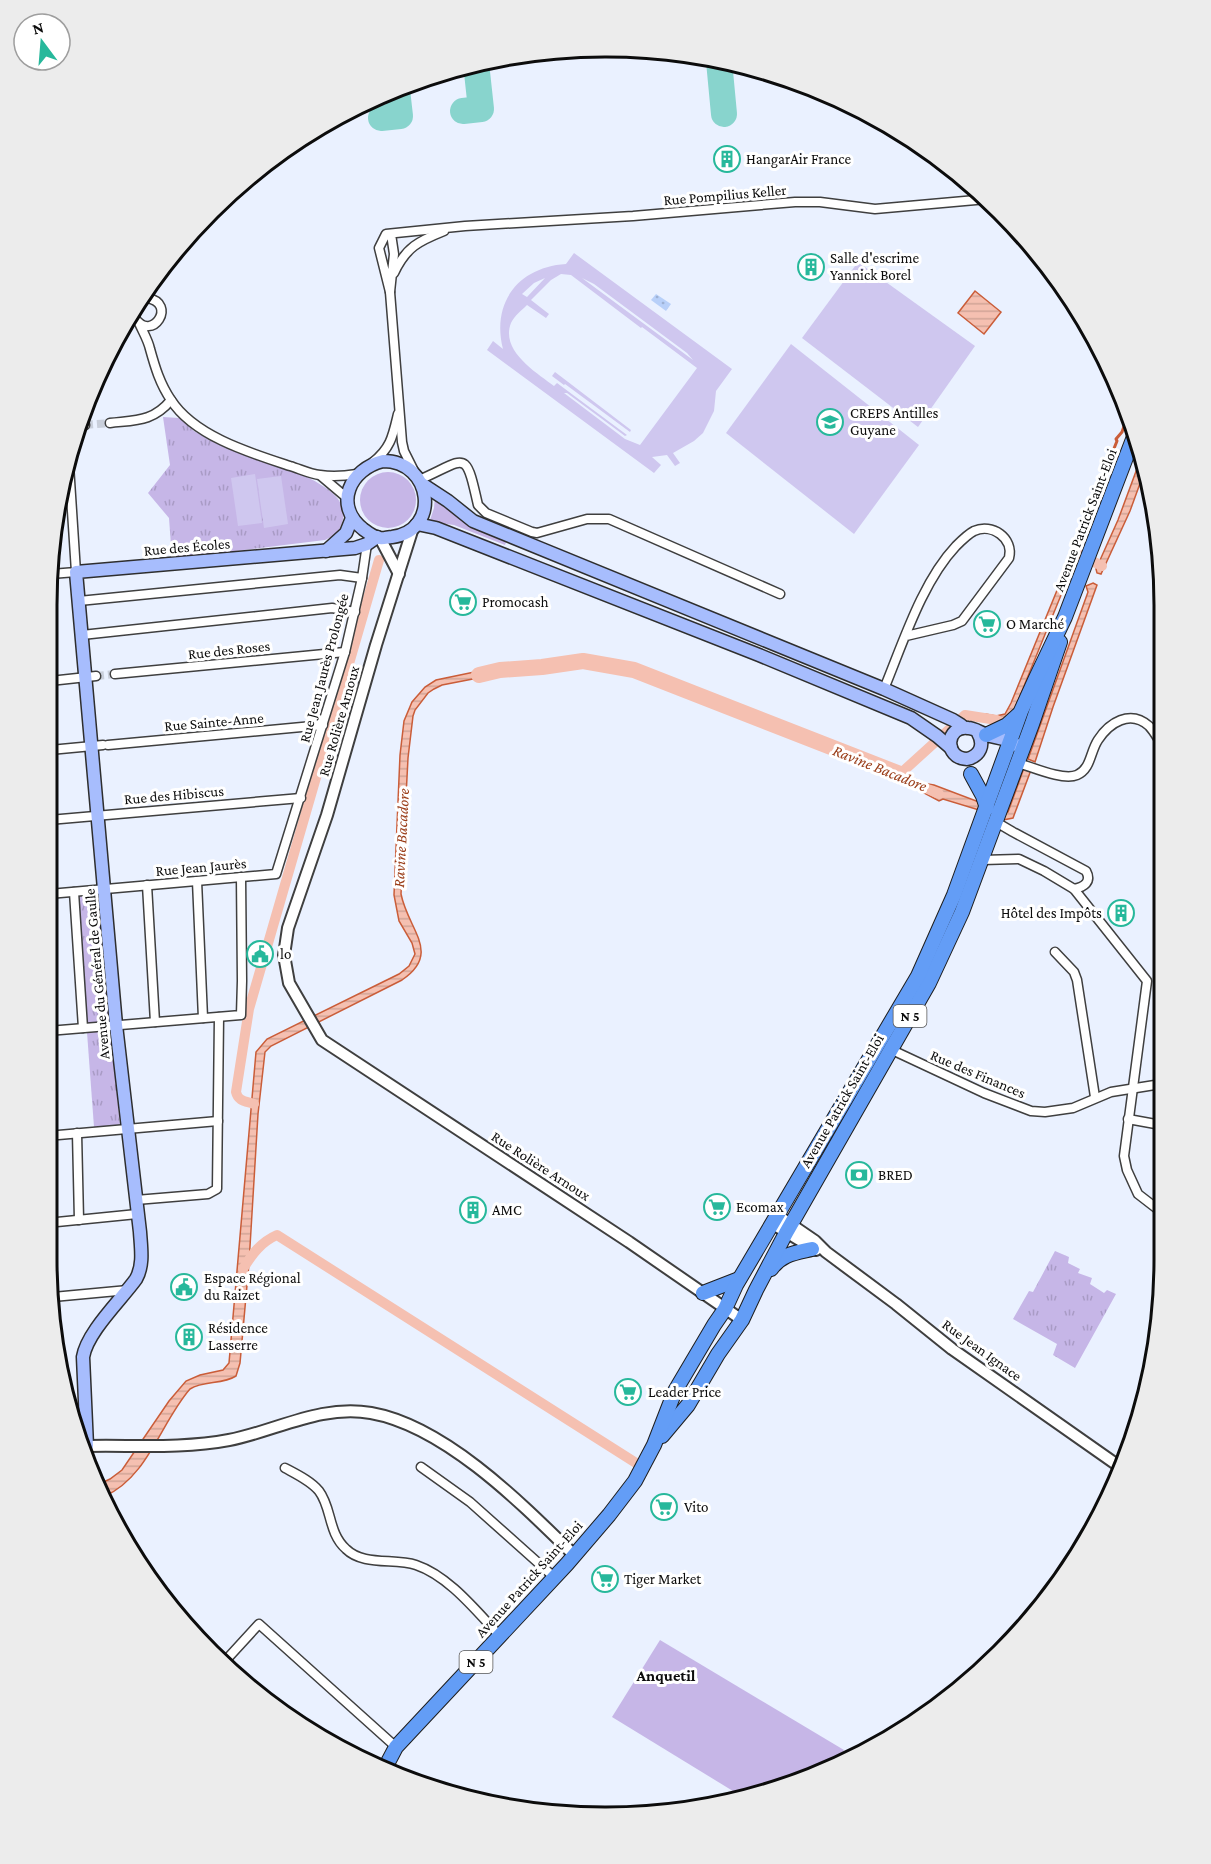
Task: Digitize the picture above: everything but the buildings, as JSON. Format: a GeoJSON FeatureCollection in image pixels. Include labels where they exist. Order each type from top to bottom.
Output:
{"type":"FeatureCollection","features":[{"type":"Feature","properties":{"kind":"main road","name":"Avenue Patrick Saint-Eloi"},"geometry":{"type":"LineString","coordinates":[[382,1759],[394,1750],[574,1555],[603,1523],[634,1481],[654,1445],[675,1390],[725,1309],[739,1279],[918,976],[954,895],[1021,711],[1065,617],[1130,447]]}},
{"type":"Feature","properties":{"kind":"main road"},"geometry":{"type":"LineString","coordinates":[[982,734],[979,753],[967,759],[911,717],[436,528],[414,528],[398,536],[375,540],[352,518],[347,498],[350,485],[357,474],[372,464],[383,461],[406,466],[473,521],[884,689],[982,734],[1010,740],[1016,744],[1020,762]]}},
{"type":"Feature","properties":{"kind":"main road"},"geometry":{"type":"LineString","coordinates":[[414,528],[424,508],[425,496],[419,479]]}},
{"type":"Feature","properties":{"kind":"main road"},"geometry":{"type":"LineString","coordinates":[[326,551],[346,533],[352,518]]}},
{"type":"Feature","properties":{"kind":"main road","name":"Rue des Écoles"},"geometry":{"type":"LineString","coordinates":[[76,572],[355,548],[375,540]]}},
{"type":"Feature","properties":{"kind":"main road","name":"Avenue du Général de Gaulle"},"geometry":{"type":"LineString","coordinates":[[76,572],[82,635],[101,745],[98,816],[116,1025],[141,1265],[140,1272],[128,1290],[85,1348],[83,1357],[87,1422],[86,1433]]}},
{"type":"Feature","properties":{"kind":"main road","name":"Avenue Patrick Saint-Eloi"},"geometry":{"type":"LineString","coordinates":[[654,1445],[688,1405],[718,1354],[742,1320],[788,1228],[929,983],[987,860],[996,822],[1020,762],[1059,646],[1065,617]]}},
{"type":"Feature","properties":{"kind":"main road"},"geometry":{"type":"LineString","coordinates":[[982,734],[1007,725],[1021,711]]}},
{"type":"Feature","properties":{"kind":"main road"},"geometry":{"type":"LineString","coordinates":[[948,746],[959,724]]}},
{"type":"Feature","properties":{"kind":"main road"},"geometry":{"type":"LineString","coordinates":[[948,746],[972,774],[992,790],[1006,796]]}},
{"type":"Feature","properties":{"kind":"main road"},"geometry":{"type":"LineString","coordinates":[[972,774],[987,808]]}},
{"type":"Feature","properties":{"kind":"main road"},"geometry":{"type":"LineString","coordinates":[[756,1290],[778,1260],[795,1252],[819,1251]]}},
{"type":"Feature","properties":{"kind":"main road"},"geometry":{"type":"LineString","coordinates":[[703,1293],[739,1279]]}},
{"type":"Feature","properties":{"kind":"main road","name":"Avenue Patrick Saint-Eloi"},"geometry":{"type":"LineString","coordinates":[[389,1762],[394,1750]]}},
{"type":"Feature","properties":{"kind":"street","name":"Rue Pompilius Keller"},"geometry":{"type":"LineString","coordinates":[[388,234],[465,226],[633,216],[795,202],[820,202],[875,209],[974,200]]}},
{"type":"Feature","properties":{"kind":"street","name":"Rue Pompilius Keller"},"geometry":{"type":"LineString","coordinates":[[393,275],[400,259],[413,246],[445,231],[465,226]]}},
{"type":"Feature","properties":{"kind":"street"},"geometry":{"type":"LineString","coordinates":[[388,234],[394,254],[390,292]]}},
{"type":"Feature","properties":{"kind":"street"},"geometry":{"type":"LineString","coordinates":[[388,234],[379,248],[390,292],[404,451],[419,479],[454,463],[464,462],[471,471],[478,505],[486,513],[532,532],[544,532],[587,519],[609,519],[780,594]]}},
{"type":"Feature","properties":{"kind":"street"},"geometry":{"type":"LineString","coordinates":[[150,299],[160,306],[161,315],[154,324],[150,347]]}},
{"type":"Feature","properties":{"kind":"street"},"geometry":{"type":"LineString","coordinates":[[137,320],[148,326],[154,324]]}},
{"type":"Feature","properties":{"kind":"street"},"geometry":{"type":"LineString","coordinates":[[136,321],[150,347],[160,380],[171,400],[180,412],[196,425],[221,440],[261,456],[321,475],[341,477],[357,474]]}},
{"type":"Feature","properties":{"kind":"street"},"geometry":{"type":"LineString","coordinates":[[110,423],[142,420],[154,416],[171,400]]}},
{"type":"Feature","properties":{"kind":"street"},"geometry":{"type":"LineString","coordinates":[[372,464],[391,442],[400,405]]}},
{"type":"Feature","properties":{"kind":"street"},"geometry":{"type":"LineString","coordinates":[[321,475],[347,498]]}},
{"type":"Feature","properties":{"kind":"street","name":"Avenue du Général de Gaulle"},"geometry":{"type":"LineString","coordinates":[[71,485],[76,572]]}},
{"type":"Feature","properties":{"kind":"street","name":"Rue Rolière Arnoux"},"geometry":{"type":"LineString","coordinates":[[414,528],[376,645],[327,815],[288,928],[284,955],[289,983],[321,1040],[629,1242],[742,1320]]}},
{"type":"Feature","properties":{"kind":"street"},"geometry":{"type":"LineString","coordinates":[[884,689],[906,636],[928,585],[955,546],[972,532],[982,529],[1000,534],[1006,539],[1010,547],[1009,558],[962,621],[953,626],[906,636]]}},
{"type":"Feature","properties":{"kind":"street"},"geometry":{"type":"LineString","coordinates":[[375,540],[399,574]]}},
{"type":"Feature","properties":{"kind":"street","name":"Rue Jean Jaurès Prolongée"},"geometry":{"type":"LineString","coordinates":[[301,798],[345,652],[362,578],[375,540]]}},
{"type":"Feature","properties":{"kind":"street","name":"Rue des Écoles"},"geometry":{"type":"LineString","coordinates":[[58,573],[76,572]]}},
{"type":"Feature","properties":{"kind":"street"},"geometry":{"type":"LineString","coordinates":[[79,601],[340,575],[362,578]]}},
{"type":"Feature","properties":{"kind":"street"},"geometry":{"type":"LineString","coordinates":[[82,635],[332,608],[355,612]]}},
{"type":"Feature","properties":{"kind":"street","name":"Rue des Roses"},"geometry":{"type":"LineString","coordinates":[[115,674],[345,652]]}},
{"type":"Feature","properties":{"kind":"street"},"geometry":{"type":"LineString","coordinates":[[57,680],[91,677]]}},
{"type":"Feature","properties":{"kind":"street"},"geometry":{"type":"LineString","coordinates":[[1020,762],[1068,777],[1077,775],[1086,768],[1097,742],[1109,726],[1119,720],[1128,718],[1148,725],[1154,734]]}},
{"type":"Feature","properties":{"kind":"street","name":"Rue Sainte-Anne"},"geometry":{"type":"LineString","coordinates":[[57,749],[323,725]]}},
{"type":"Feature","properties":{"kind":"street","name":"Rue des Hibiscus"},"geometry":{"type":"LineString","coordinates":[[57,819],[301,798]]}},
{"type":"Feature","properties":{"kind":"street","name":"Rue Jean Jaurès"},"geometry":{"type":"LineString","coordinates":[[57,893],[276,874],[301,798]]}},
{"type":"Feature","properties":{"kind":"street"},"geometry":{"type":"LineString","coordinates":[[996,822],[1086,871],[1089,878],[1087,883],[1074,889]]}},
{"type":"Feature","properties":{"kind":"street"},"geometry":{"type":"LineString","coordinates":[[987,860],[1019,859],[1074,889],[1147,981],[1124,1156],[1127,1170],[1138,1194],[1154,1206]]}},
{"type":"Feature","properties":{"kind":"street"},"geometry":{"type":"LineString","coordinates":[[57,1030],[241,1015],[241,877]]}},
{"type":"Feature","properties":{"kind":"street"},"geometry":{"type":"LineString","coordinates":[[197,881],[203,1018]]}},
{"type":"Feature","properties":{"kind":"street"},"geometry":{"type":"LineString","coordinates":[[147,885],[155,1022]]}},
{"type":"Feature","properties":{"kind":"street"},"geometry":{"type":"LineString","coordinates":[[74,892],[83,1028]]}},
{"type":"Feature","properties":{"kind":"street"},"geometry":{"type":"LineString","coordinates":[[1055,952],[1074,972],[1077,980],[1095,1097]]}},
{"type":"Feature","properties":{"kind":"street"},"geometry":{"type":"LineString","coordinates":[[136,1200],[208,1194],[217,1189],[219,1017]]}},
{"type":"Feature","properties":{"kind":"street","name":"Rue des Finances"},"geometry":{"type":"LineString","coordinates":[[892,1050],[984,1094],[1031,1111],[1045,1112],[1073,1108],[1095,1097],[1154,1085]]}},
{"type":"Feature","properties":{"kind":"street"},"geometry":{"type":"LineString","coordinates":[[1128,1119],[1154,1124]]}},
{"type":"Feature","properties":{"kind":"street"},"geometry":{"type":"LineString","coordinates":[[57,1135],[218,1121]]}},
{"type":"Feature","properties":{"kind":"street"},"geometry":{"type":"LineString","coordinates":[[77,1133],[79,1220]]}},
{"type":"Feature","properties":{"kind":"street"},"geometry":{"type":"LineString","coordinates":[[57,1221],[137,1214]]}},
{"type":"Feature","properties":{"kind":"street","name":"Rue Jean Ignace"},"geometry":{"type":"LineString","coordinates":[[775,1220],[896,1304],[952,1349],[1114,1463]]}},
{"type":"Feature","properties":{"kind":"street"},"geometry":{"type":"LineString","coordinates":[[58,1297],[128,1290]]}},
{"type":"Feature","properties":{"kind":"street"},"geometry":{"type":"LineString","coordinates":[[90,1446],[160,1446],[207,1443],[243,1437],[305,1417],[334,1412],[370,1413],[396,1419],[419,1430],[477,1467],[518,1501],[574,1555]]}},
{"type":"Feature","properties":{"kind":"street"},"geometry":{"type":"LineString","coordinates":[[82,1422],[87,1422]]}},
{"type":"Feature","properties":{"kind":"street"},"geometry":{"type":"LineString","coordinates":[[421,1467],[470,1503],[554,1577]]}},
{"type":"Feature","properties":{"kind":"street"},"geometry":{"type":"LineString","coordinates":[[285,1468],[299,1475],[319,1491],[334,1533],[346,1550],[366,1559],[383,1562],[398,1561],[418,1566],[440,1578],[470,1604],[500,1636]]}},
{"type":"Feature","properties":{"kind":"street"},"geometry":{"type":"LineString","coordinates":[[229,1657],[259,1624],[394,1750]]}},
{"type":"Feature","properties":{"kind":"green space"},"geometry":{"type":"Polygon","coordinates":[[[163,417],[179,418],[194,431],[217,444],[307,477],[321,485],[334,494],[342,507],[342,523],[338,531],[325,540],[172,559],[169,518],[148,493],[170,465],[163,417]]]}},
{"type":"Feature","properties":{"kind":"green space"},"geometry":{"type":"Polygon","coordinates":[[[382,472],[394,472],[404,476],[412,484],[416,500],[412,516],[404,524],[394,528],[382,528],[372,524],[364,516],[360,506],[360,494],[364,484],[372,476],[382,472]]]}},
{"type":"Feature","properties":{"kind":"green space"},"geometry":{"type":"Polygon","coordinates":[[[435,496],[506,542],[505,545],[454,525],[432,522],[430,520],[435,496]]]}},
{"type":"Feature","properties":{"kind":"green space"},"geometry":{"type":"Polygon","coordinates":[[[97,895],[120,1125],[94,1127],[77,897],[97,895]]]}},
{"type":"Feature","properties":{"kind":"green space"},"geometry":{"type":"Polygon","coordinates":[[[1055,1251],[1069,1257],[1068,1263],[1080,1269],[1078,1273],[1092,1278],[1090,1284],[1104,1293],[1107,1290],[1116,1294],[1075,1368],[1053,1355],[1057,1344],[1013,1319],[1029,1291],[1033,1292],[1055,1251]]]}},
{"type":"Feature","properties":{"kind":"green space"},"geometry":{"type":"Polygon","coordinates":[[[660,1640],[844,1750],[782,1778],[733,1791],[612,1717],[660,1640]]]}},
{"type":"Feature","properties":{"kind":"sand"},"geometry":{"type":"Polygon","coordinates":[[[656,294],[671,304],[666,311],[651,300],[656,294]]]}},
{"type":"Feature","properties":{"kind":"shaded area"},"geometry":{"type":"Polygon","coordinates":[[[574,253],[732,369],[716,391],[714,411],[703,433],[673,453],[680,463],[675,466],[667,455],[652,457],[661,465],[654,473],[487,350],[493,341],[503,349],[500,332],[501,316],[512,290],[535,272],[566,264],[574,253]],[[561,274],[551,280],[531,300],[549,314],[546,318],[527,305],[511,323],[509,333],[515,352],[539,375],[554,386],[557,383],[627,435],[625,436],[564,393],[625,439],[640,445],[697,368],[571,275],[561,274]],[[545,278],[534,283],[522,294],[527,297],[545,278]],[[582,278],[693,360],[687,353],[594,284],[582,278]]]}},
{"type":"Feature","properties":{"kind":"shaded area"},"geometry":{"type":"Polygon","coordinates":[[[858,262],[975,346],[918,427],[802,338],[858,262]]]}},
{"type":"Feature","properties":{"kind":"shaded area"},"geometry":{"type":"Polygon","coordinates":[[[791,344],[919,445],[854,534],[726,433],[791,344]]]}},
{"type":"Feature","properties":{"kind":"shaded area"},"geometry":{"type":"Polygon","coordinates":[[[555,372],[631,430],[630,432],[552,376],[555,372]]]}},
{"type":"Feature","properties":{"kind":"shaded area"},"geometry":{"type":"Polygon","coordinates":[[[255,474],[262,523],[238,526],[231,478],[255,474]]]}},
{"type":"Feature","properties":{"kind":"shaded area"},"geometry":{"type":"Polygon","coordinates":[[[281,476],[288,524],[264,528],[257,479],[281,476]]]}},
{"type":"Feature","properties":{"kind":"water"},"geometry":{"type":"Polygon","coordinates":[[[975,291],[1001,312],[984,334],[958,313],[975,291]]]}},
{"type":"Feature","properties":{"kind":"water"},"geometry":{"type":"Polygon","coordinates":[[[1136,470],[1140,484],[1130,511],[1101,574],[1097,573],[1096,569],[1136,470]]]}},
{"type":"Feature","properties":{"kind":"water"},"geometry":{"type":"Polygon","coordinates":[[[1078,539],[1081,546],[1013,713],[996,724],[983,721],[986,714],[996,716],[1005,714],[1011,703],[1078,539]]]}},
{"type":"Feature","properties":{"kind":"water"},"geometry":{"type":"Polygon","coordinates":[[[1093,583],[1097,585],[1035,762],[1028,759],[1088,592],[1086,586],[1093,583]]]}},
{"type":"Feature","properties":{"kind":"water"},"geometry":{"type":"Polygon","coordinates":[[[484,670],[500,670],[434,689],[428,693],[413,716],[408,758],[401,894],[419,940],[420,960],[414,970],[402,980],[271,1046],[265,1052],[258,1114],[249,1263],[240,1363],[236,1376],[225,1381],[201,1384],[190,1389],[143,1462],[132,1476],[110,1493],[105,1481],[122,1470],[169,1401],[186,1381],[223,1370],[229,1363],[256,1052],[267,1039],[399,974],[409,966],[415,954],[412,943],[399,921],[394,895],[400,755],[404,721],[412,702],[425,687],[436,680],[484,670]]]}},
{"type":"Feature","properties":{"kind":"water"},"geometry":{"type":"Polygon","coordinates":[[[1024,768],[1031,770],[1013,818],[1003,820],[1005,813],[1008,812],[1024,768]]]}},
{"type":"Feature","properties":{"kind":"water"},"geometry":{"type":"Polygon","coordinates":[[[928,784],[979,802],[979,810],[943,799],[939,801],[924,793],[928,784]]]}},
{"type":"Feature","properties":{"kind":"waterway"},"geometry":{"type":"LineString","coordinates":[[1111,456],[1116,439],[1124,426]]}},
{"type":"Feature","properties":{"kind":"waterway"},"geometry":{"type":"LineString","coordinates":[[1096,501],[1111,456],[1120,460]]}},
{"type":"Feature","properties":{"kind":"waterway"},"geometry":{"type":"LineString","coordinates":[[1071,562],[1075,552],[1102,566]]}},
{"type":"Feature","properties":{"kind":"waterway"},"geometry":{"type":"LineString","coordinates":[[254,1104],[240,1099],[236,1092],[249,1009],[379,560]]}},
{"type":"Feature","properties":{"kind":"waterway","name":"Ravine Bacadore"},"geometry":{"type":"LineString","coordinates":[[479,675],[500,670],[583,661],[634,670],[900,774]]}},
{"type":"Feature","properties":{"kind":"waterway"},"geometry":{"type":"LineString","coordinates":[[939,794],[900,774],[965,715],[997,720]]}},
{"type":"Feature","properties":{"kind":"waterway"},"geometry":{"type":"LineString","coordinates":[[243,1269],[257,1249],[277,1235],[636,1463]]}},
{"type":"Feature","properties":{"kind":"taxiway"},"geometry":{"type":"LineString","coordinates":[[720,70],[724,114]]}},
{"type":"Feature","properties":{"kind":"taxiway"},"geometry":{"type":"LineString","coordinates":[[463,111],[481,109],[477,73]]}},
{"type":"Feature","properties":{"kind":"taxiway"},"geometry":{"type":"LineString","coordinates":[[381,118],[400,116],[398,98]]}},
{"type":"Feature","properties":{"kind":"tunnel"},"geometry":{"type":"LineString","coordinates":[[88,425],[110,423]]}},
{"type":"Feature","properties":{"kind":"tunnel"},"geometry":{"type":"LineString","coordinates":[[96,676],[115,674]]}},
{"type":"Feature","properties":{"kind":"place","name":"HangarAir France"},"geometry":{"type":"Point","coordinates":[727,159]}},
{"type":"Feature","properties":{"kind":"place","name":"Salle d'escrime Yannick Borel"},"geometry":{"type":"Point","coordinates":[811,267]}},
{"type":"Feature","properties":{"kind":"place","name":"CREPS Antilles Guyane"},"geometry":{"type":"Point","coordinates":[830,422]}},
{"type":"Feature","properties":{"kind":"place","name":"Promocash"},"geometry":{"type":"Point","coordinates":[463,602]}},
{"type":"Feature","properties":{"kind":"place","name":"O Marché"},"geometry":{"type":"Point","coordinates":[987,624]}},
{"type":"Feature","properties":{"kind":"place","name":"Hôtel des Impôts"},"geometry":{"type":"Point","coordinates":[1121,913]}},
{"type":"Feature","properties":{"kind":"place","name":"lo"},"geometry":{"type":"Point","coordinates":[260,954]}},
{"type":"Feature","properties":{"kind":"place","name":"BRED"},"geometry":{"type":"Point","coordinates":[859,1175]}},
{"type":"Feature","properties":{"kind":"place","name":"Ecomax"},"geometry":{"type":"Point","coordinates":[717,1207]}},
{"type":"Feature","properties":{"kind":"place","name":"AMC"},"geometry":{"type":"Point","coordinates":[473,1210]}},
{"type":"Feature","properties":{"kind":"place","name":"Espace Régional du Raizet"},"geometry":{"type":"Point","coordinates":[184,1287]}},
{"type":"Feature","properties":{"kind":"place","name":"Résidence Lasserre"},"geometry":{"type":"Point","coordinates":[189,1337]}},
{"type":"Feature","properties":{"kind":"place","name":"Leader Price"},"geometry":{"type":"Point","coordinates":[628,1392]}},
{"type":"Feature","properties":{"kind":"place","name":"Vito"},"geometry":{"type":"Point","coordinates":[664,1507]}},
{"type":"Feature","properties":{"kind":"place","name":"Tiger Market"},"geometry":{"type":"Point","coordinates":[605,1579]}},
{"type":"Feature","properties":{"kind":"district","name":"Anquetil"},"geometry":{"type":"Point","coordinates":[666,1675]}}]}
